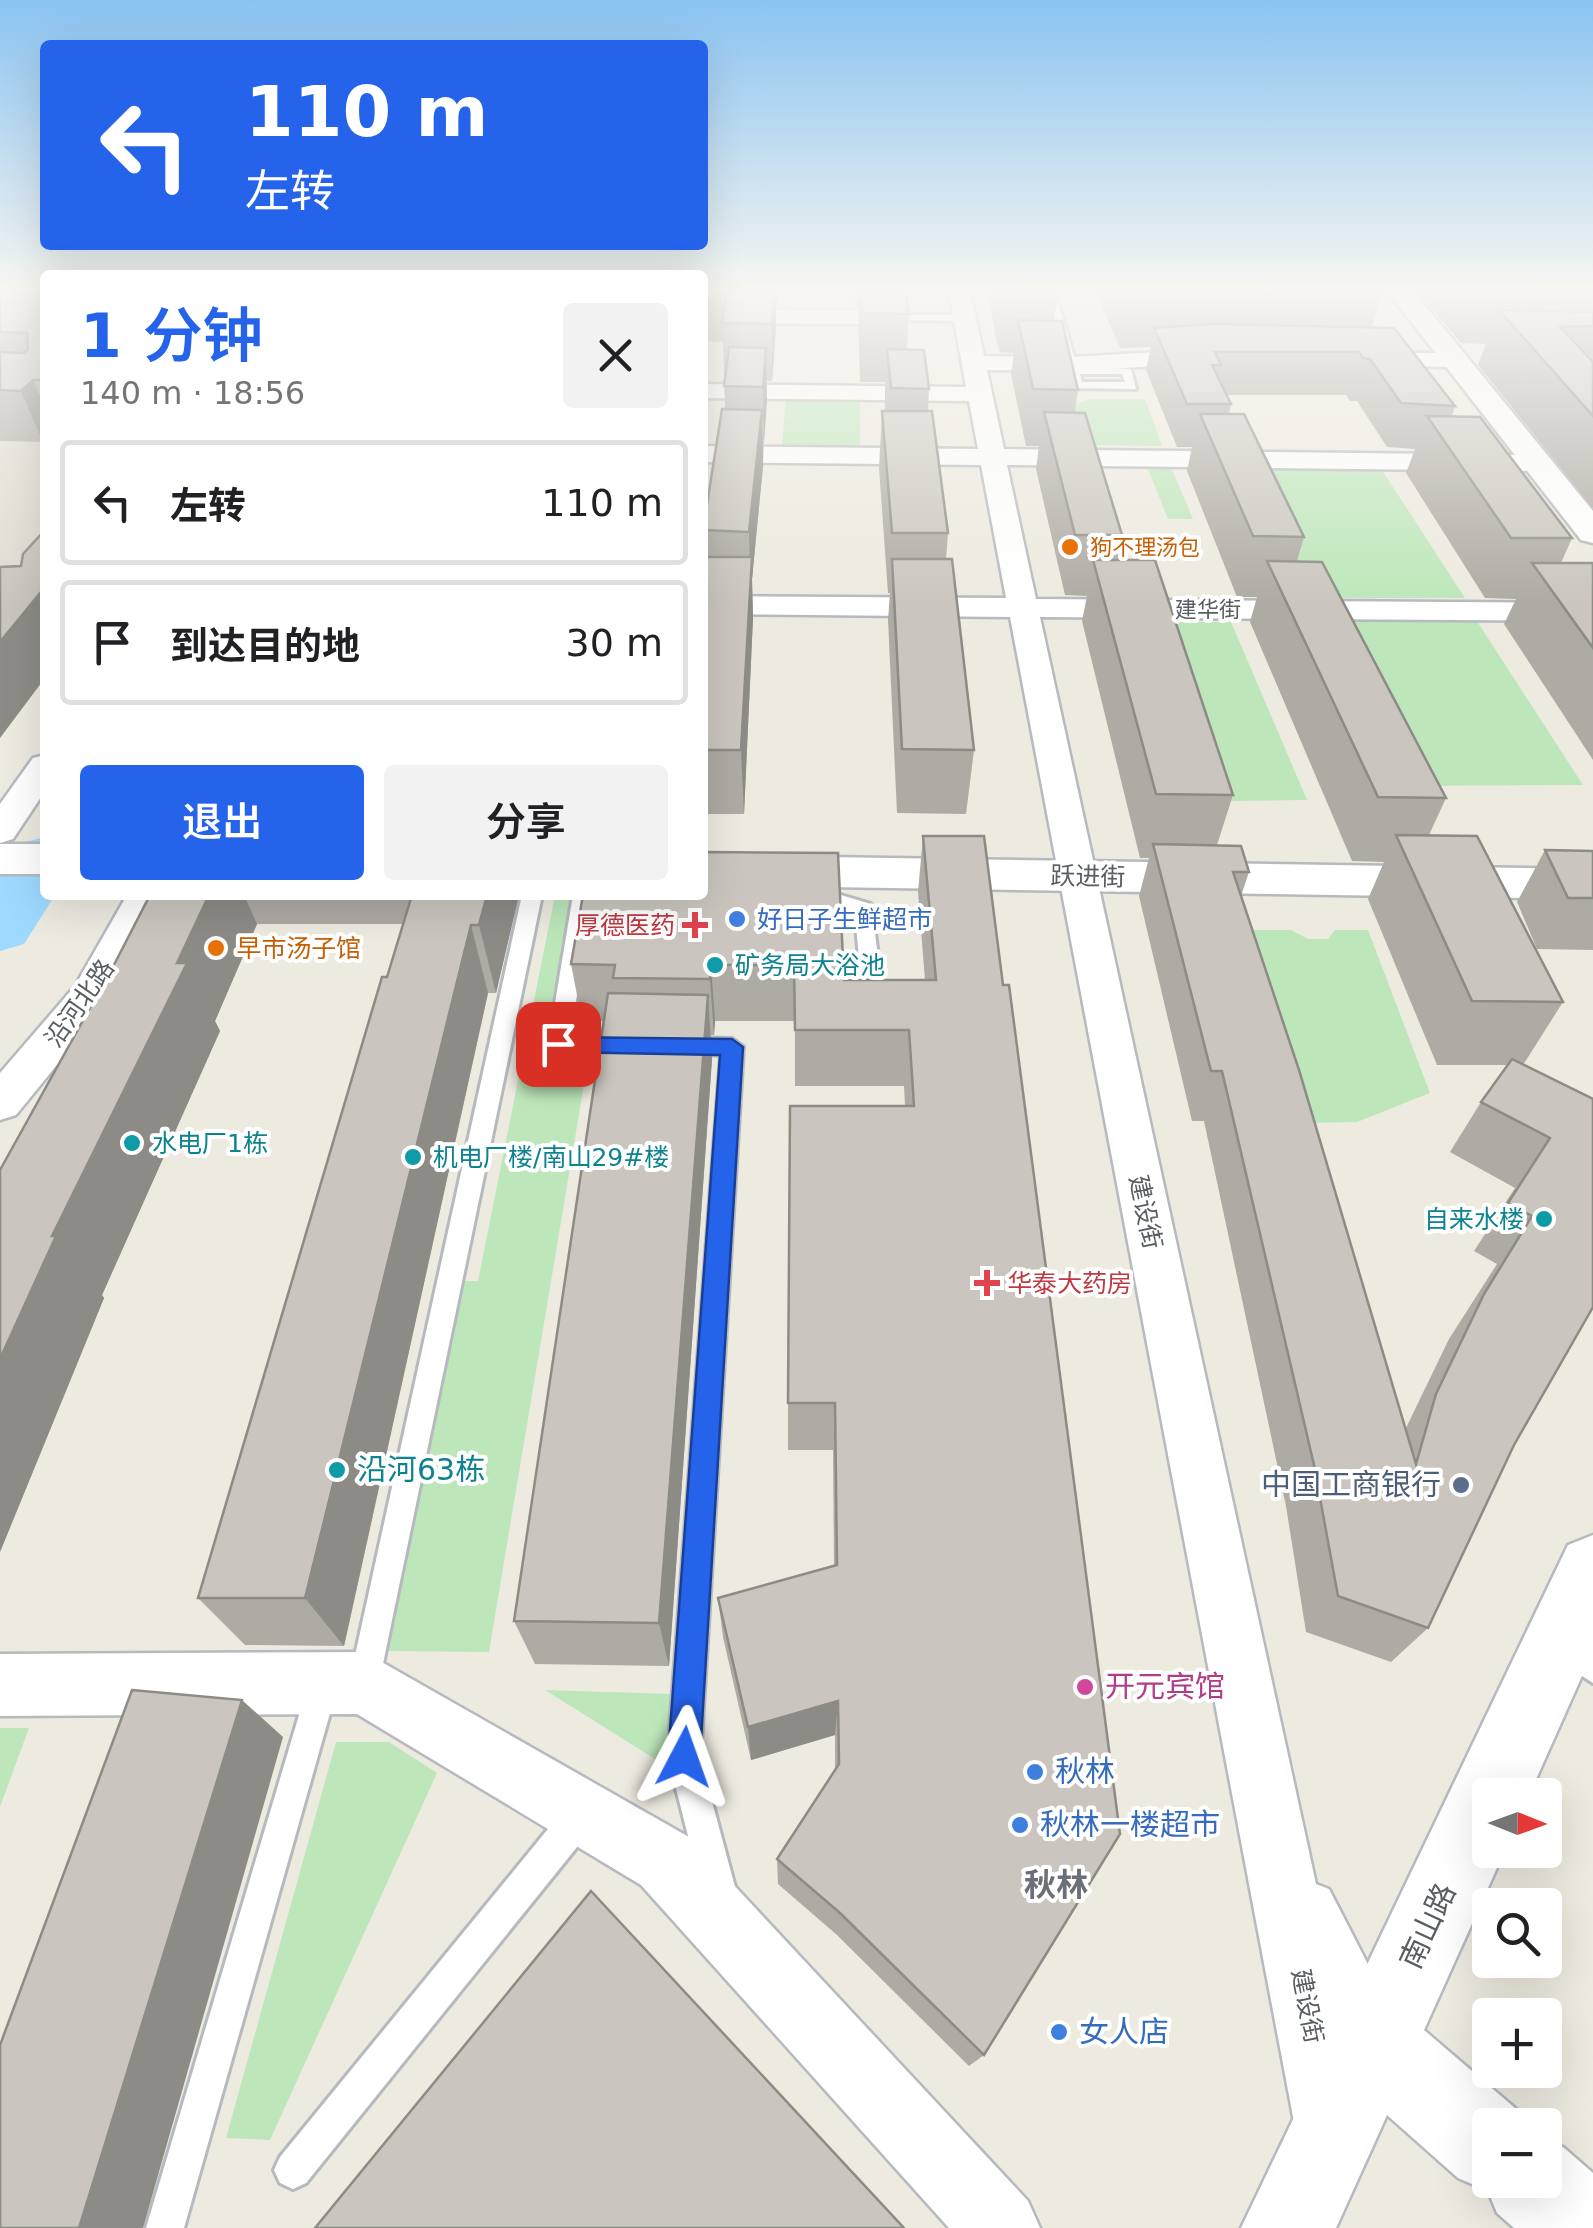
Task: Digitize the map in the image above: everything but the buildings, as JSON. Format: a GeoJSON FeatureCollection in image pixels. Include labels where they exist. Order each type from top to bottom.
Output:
{"type":"FeatureCollection","features":[{"type":"Feature","properties":{"kind":"street","name":"建设街"},"geometry":{"type":"LineString","coordinates":[[980,396],[1282,1869],[1332,2132]]}},
{"type":"Feature","properties":{"kind":"street"},"geometry":{"type":"LineString","coordinates":[[1489,396],[1593,533]]}},
{"type":"Feature","properties":{"kind":"street"},"geometry":{"type":"LineString","coordinates":[[708,454],[1538,463]]}},
{"type":"Feature","properties":{"kind":"street","name":"建华街"},"geometry":{"type":"LineString","coordinates":[[708,605],[1593,612]]}},
{"type":"Feature","properties":{"kind":"street"},"geometry":{"type":"LineString","coordinates":[[12,852],[40,778]]}},
{"type":"Feature","properties":{"kind":"street","name":"跃进街"},"geometry":{"type":"LineString","coordinates":[[708,871],[756,881],[1078,876],[1593,884]]}},
{"type":"Feature","properties":{"kind":"street","name":"沿河北路"},"geometry":{"type":"LineString","coordinates":[[0,1102],[90,996],[143,900]]}},
{"type":"Feature","properties":{"kind":"street","name":"南山路"},"geometry":{"type":"LineString","coordinates":[[1288,2228],[1373,2044],[1576,1655],[1593,1570]]}},
{"type":"Feature","properties":{"kind":"street"},"geometry":{"type":"LineString","coordinates":[[0,1684],[344,1683],[584,1811],[665,1861],[1001,2228]]}},
{"type":"Feature","properties":{"kind":"street"},"geometry":{"type":"LineString","coordinates":[[1282,1869],[1373,2044],[1472,2130]]}},
{"type":"Feature","properties":{"kind":"street"},"geometry":{"type":"LineString","coordinates":[[1551,2198],[1586,2228]]}},
{"type":"Feature","properties":{"kind":"lane"},"geometry":{"type":"LineString","coordinates":[[708,889],[756,881],[824,893],[864,909],[870,971]]}},
{"type":"Feature","properties":{"kind":"lane"},"geometry":{"type":"LineString","coordinates":[[165,2228],[344,1683],[531,900]]}},
{"type":"Feature","properties":{"kind":"lane"},"geometry":{"type":"LineString","coordinates":[[582,900],[558,1044],[732,1047],[684,1757],[730,1934]]}},
{"type":"Feature","properties":{"kind":"lane"},"geometry":{"type":"LineString","coordinates":[[293,2170],[584,1811]]}},
{"type":"Feature","properties":{"kind":"shaded area"},"geometry":{"type":"Polygon","coordinates":[[[40,398],[40,602],[0,601],[0,411],[40,398]]]}},
{"type":"Feature","properties":{"kind":"green space"},"geometry":{"type":"Polygon","coordinates":[[[786,397],[860,398],[860,447],[782,446],[786,397]]]}},
{"type":"Feature","properties":{"kind":"green space"},"geometry":{"type":"Polygon","coordinates":[[[1089,399],[1145,399],[1162,446],[1084,445],[1073,406],[1089,399]]]}},
{"type":"Feature","properties":{"kind":"green space"},"geometry":{"type":"Polygon","coordinates":[[[1147,467],[1171,467],[1193,519],[1168,519],[1147,467]]]}},
{"type":"Feature","properties":{"kind":"green space"},"geometry":{"type":"Polygon","coordinates":[[[1247,467],[1380,467],[1465,598],[1308,598],[1247,467]]]}},
{"type":"Feature","properties":{"kind":"green space"},"geometry":{"type":"Polygon","coordinates":[[[1319,615],[1473,615],[1583,785],[1405,786],[1319,615]]]}},
{"type":"Feature","properties":{"kind":"green space"},"geometry":{"type":"Polygon","coordinates":[[[1158,622],[1231,622],[1307,800],[1223,801],[1158,622]]]}},
{"type":"Feature","properties":{"kind":"green space"},"geometry":{"type":"Polygon","coordinates":[[[554,900],[571,900],[539,1082],[584,1084],[489,1652],[386,1651],[464,1281],[478,1281],[554,900]]]}},
{"type":"Feature","properties":{"kind":"green space"},"geometry":{"type":"Polygon","coordinates":[[[1249,930],[1291,930],[1308,939],[1328,939],[1335,930],[1368,930],[1430,1093],[1357,1122],[1308,1123],[1249,930]]]}},
{"type":"Feature","properties":{"kind":"green space"},"geometry":{"type":"Polygon","coordinates":[[[545,1690],[671,1694],[663,1764],[545,1690]]]}},
{"type":"Feature","properties":{"kind":"green space"},"geometry":{"type":"Polygon","coordinates":[[[0,1728],[29,1728],[0,1807],[0,1728]]]}},
{"type":"Feature","properties":{"kind":"green space"},"geometry":{"type":"Polygon","coordinates":[[[336,1742],[389,1742],[437,1773],[270,2140],[226,2138],[336,1742]]]}},
{"type":"Feature","properties":{"kind":"waterway"},"geometry":{"type":"LineString","coordinates":[[0,928],[40,866]]}},
{"type":"Feature","properties":{"kind":"place","name":"狗不理汤包"},"geometry":{"type":"Point","coordinates":[1070,547]}},
{"type":"Feature","properties":{"kind":"place","name":"好日子生鲜超市"},"geometry":{"type":"Point","coordinates":[737,919]}},
{"type":"Feature","properties":{"kind":"place","name":"厚德医药"},"geometry":{"type":"Point","coordinates":[695,925]}},
{"type":"Feature","properties":{"kind":"place","name":"早市汤子馆"},"geometry":{"type":"Point","coordinates":[216,948]}},
{"type":"Feature","properties":{"kind":"place","name":"矿务局大浴池"},"geometry":{"type":"Point","coordinates":[715,965]}},
{"type":"Feature","properties":{"kind":"place","name":"水电厂1栋"},"geometry":{"type":"Point","coordinates":[132,1143]}},
{"type":"Feature","properties":{"kind":"place","name":"机电厂楼/南山29#楼"},"geometry":{"type":"Point","coordinates":[413,1157]}},
{"type":"Feature","properties":{"kind":"place","name":"自来水楼"},"geometry":{"type":"Point","coordinates":[1544,1219]}},
{"type":"Feature","properties":{"kind":"place","name":"华泰大药房"},"geometry":{"type":"Point","coordinates":[987,1283]}},
{"type":"Feature","properties":{"kind":"place","name":"沿河63栋"},"geometry":{"type":"Point","coordinates":[337,1470]}},
{"type":"Feature","properties":{"kind":"place","name":"中国工商银行"},"geometry":{"type":"Point","coordinates":[1461,1485]}},
{"type":"Feature","properties":{"kind":"place","name":"开元宾馆"},"geometry":{"type":"Point","coordinates":[1085,1687]}},
{"type":"Feature","properties":{"kind":"place","name":"秋林"},"geometry":{"type":"Point","coordinates":[1035,1772]}},
{"type":"Feature","properties":{"kind":"place","name":"秋林一楼超市"},"geometry":{"type":"Point","coordinates":[1020,1825]}},
{"type":"Feature","properties":{"kind":"place","name":"女人店"},"geometry":{"type":"Point","coordinates":[1059,2032]}},
{"type":"Feature","properties":{"kind":"district","name":"秋林"},"geometry":{"type":"Point","coordinates":[1056,1885]}},
{"type":"Feature","properties":{"kind":"route"},"geometry":{"type":"LineString","coordinates":[[558,1044],[732,1047],[684,1757]]}}]}
